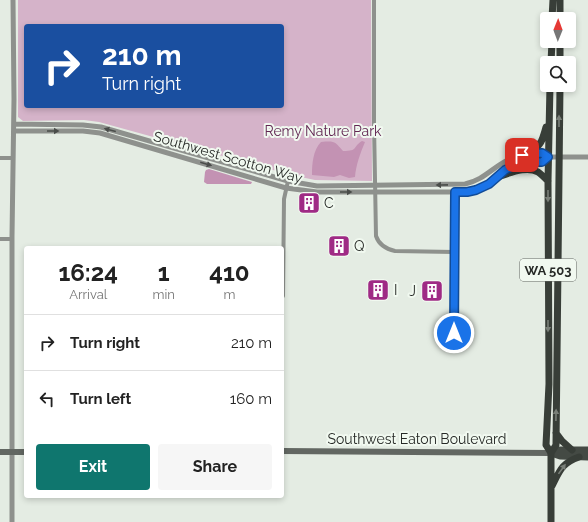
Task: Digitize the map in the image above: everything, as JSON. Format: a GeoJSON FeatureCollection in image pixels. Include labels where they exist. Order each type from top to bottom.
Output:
{"type":"FeatureCollection","features":[{"type":"Feature","properties":{"kind":"highway"},"geometry":{"type":"LineString","coordinates":[[552,12],[553,0]]}},
{"type":"Feature","properties":{"kind":"highway"},"geometry":{"type":"LineString","coordinates":[[560,0],[560,12]]}},
{"type":"Feature","properties":{"kind":"highway","name":"WA 503"},"geometry":{"type":"LineString","coordinates":[[550,92],[548,157],[549,384],[546,445],[551,453],[551,522]]}},
{"type":"Feature","properties":{"kind":"highway","name":"WA 503"},"geometry":{"type":"LineString","coordinates":[[551,453],[556,445],[560,92]]}},
{"type":"Feature","properties":{"kind":"highway"},"geometry":{"type":"LineString","coordinates":[[529,154],[542,140],[549,120]]}},
{"type":"Feature","properties":{"kind":"highway"},"geometry":{"type":"LineString","coordinates":[[497,177],[518,171],[533,170],[541,174],[548,181]]}},
{"type":"Feature","properties":{"kind":"highway"},"geometry":{"type":"LineString","coordinates":[[556,432],[562,441],[572,450]]}},
{"type":"Feature","properties":{"kind":"highway"},"geometry":{"type":"LineString","coordinates":[[551,488],[565,463],[574,458],[580,457]]}},
{"type":"Feature","properties":{"kind":"main road","name":"Southwest Eaton Boulevard"},"geometry":{"type":"LineString","coordinates":[[551,453],[560,450],[588,450]]}},
{"type":"Feature","properties":{"kind":"main road","name":"Southwest Eaton Boulevard"},"geometry":{"type":"LineString","coordinates":[[284,451],[551,453],[560,456],[588,456]]}},
{"type":"Feature","properties":{"kind":"main road"},"geometry":{"type":"LineString","coordinates":[[0,452],[24,452]]}},
{"type":"Feature","properties":{"kind":"street"},"geometry":{"type":"LineString","coordinates":[[12,0],[14,124],[12,239],[12,522]]}},
{"type":"Feature","properties":{"kind":"street"},"geometry":{"type":"LineString","coordinates":[[374,0],[376,236],[386,249],[395,251],[454,252]]}},
{"type":"Feature","properties":{"kind":"street","name":"Southwest Scotton Way"},"geometry":{"type":"LineString","coordinates":[[14,124],[87,125],[111,129],[130,138],[286,188],[312,192],[467,192],[489,184],[505,170],[513,166],[526,162],[542,162],[548,157]]}},
{"type":"Feature","properties":{"kind":"street","name":"Southwest Scotton Way"},"geometry":{"type":"LineString","coordinates":[[14,131],[90,131],[130,138],[288,181],[317,186],[446,185],[469,183],[485,176],[506,160],[516,156],[542,153],[548,157],[588,158]]}},
{"type":"Feature","properties":{"kind":"street"},"geometry":{"type":"LineString","coordinates":[[0,158],[13,158]]}},
{"type":"Feature","properties":{"kind":"street"},"geometry":{"type":"LineString","coordinates":[[284,246],[284,199],[288,181]]}},
{"type":"Feature","properties":{"kind":"street"},"geometry":{"type":"LineString","coordinates":[[454,333],[455,192]]}},
{"type":"Feature","properties":{"kind":"street"},"geometry":{"type":"LineString","coordinates":[[0,239],[12,239]]}},
{"type":"Feature","properties":{"kind":"green space","name":"Remy Nature Park"},"geometry":{"type":"Polygon","coordinates":[[[18,0],[371,0],[372,181],[315,180],[291,175],[99,122],[84,120],[23,121],[18,117],[18,0]]]}},
{"type":"Feature","properties":{"kind":"shaded area"},"geometry":{"type":"Polygon","coordinates":[[[362,141],[365,142],[358,160],[355,177],[349,178],[340,175],[334,177],[312,175],[316,149],[321,142],[334,142],[343,151],[348,151],[353,149],[362,141]]]}},
{"type":"Feature","properties":{"kind":"shaded area"},"geometry":{"type":"Polygon","coordinates":[[[209,169],[252,182],[251,184],[207,184],[204,182],[205,172],[209,169]]]}},
{"type":"Feature","properties":{"kind":"place","name":"C"},"geometry":{"type":"Point","coordinates":[309,203]}},
{"type":"Feature","properties":{"kind":"place","name":"Q"},"geometry":{"type":"Point","coordinates":[339,246]}},
{"type":"Feature","properties":{"kind":"place","name":"I"},"geometry":{"type":"Point","coordinates":[378,290]}},
{"type":"Feature","properties":{"kind":"place","name":"J"},"geometry":{"type":"Point","coordinates":[432,291]}},
{"type":"Feature","properties":{"kind":"route"},"geometry":{"type":"LineString","coordinates":[[454,333],[455,192],[476,190],[489,184],[505,170],[513,166],[526,162],[542,162],[548,157],[542,153],[522,155]]}}]}
